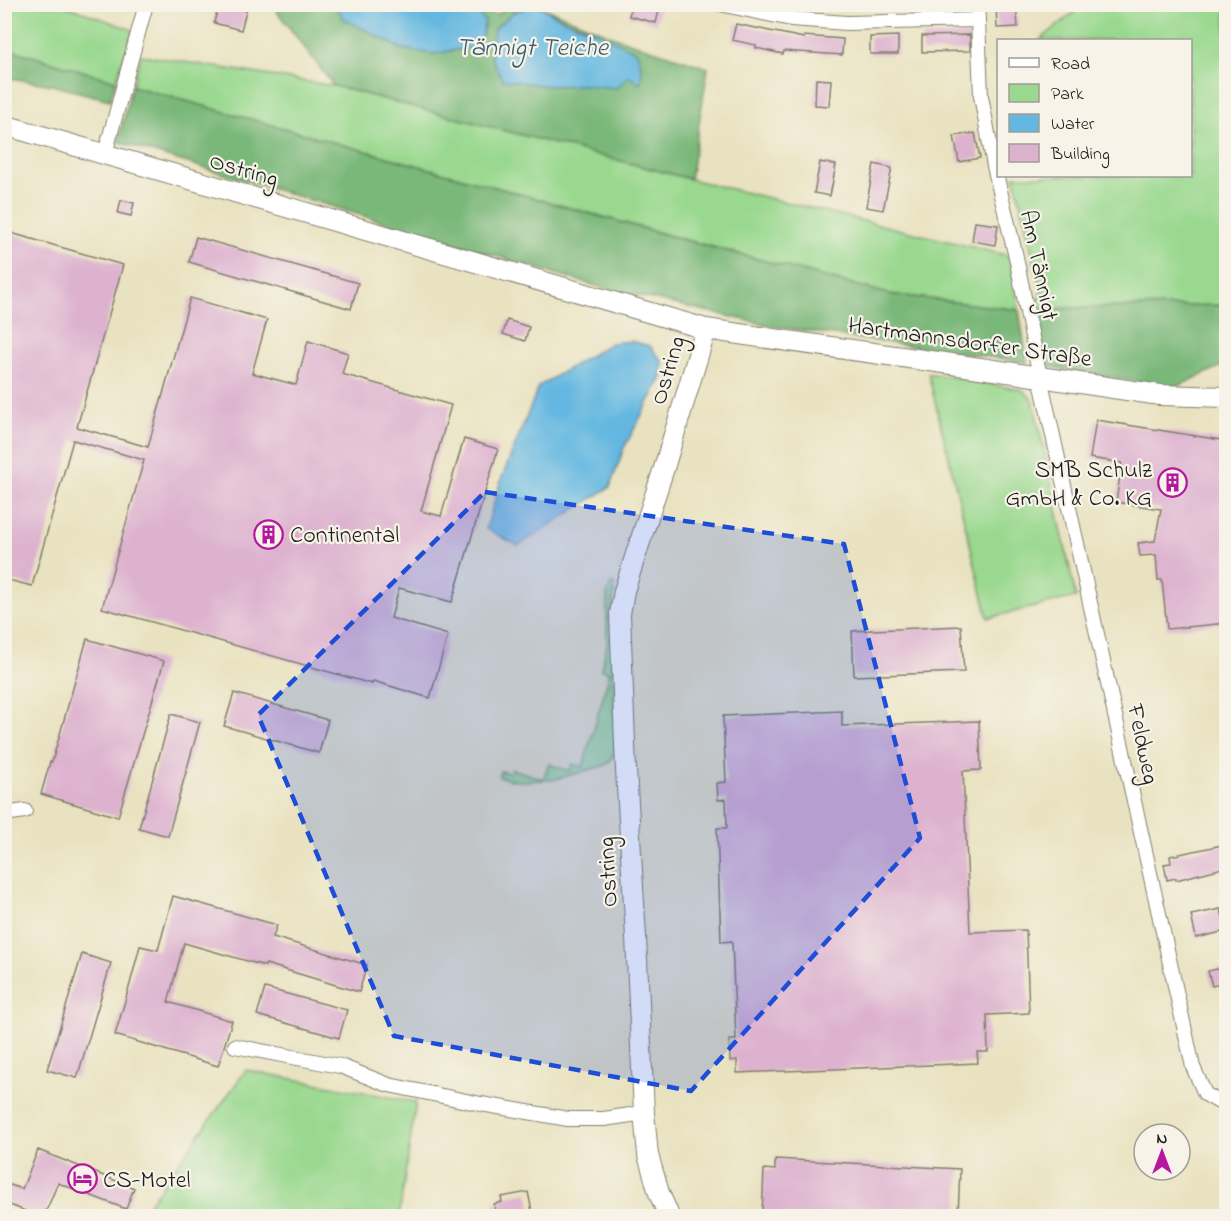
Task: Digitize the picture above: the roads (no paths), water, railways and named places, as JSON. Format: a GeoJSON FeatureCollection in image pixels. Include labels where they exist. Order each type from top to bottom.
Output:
{"type":"FeatureCollection","features":[{"type":"Feature","properties":{"kind":"main road","name":"Ostring"},"geometry":{"type":"LineString","coordinates":[[4,125],[706,328],[624,591],[621,614],[626,770],[636,925],[644,1113],[648,1155],[659,1193],[669,1216]]}},
{"type":"Feature","properties":{"kind":"main road","name":"Hartmannsdorfer Straße"},"geometry":{"type":"LineString","coordinates":[[706,328],[746,336],[1160,395],[1227,397]]}},
{"type":"Feature","properties":{"kind":"street"},"geometry":{"type":"LineString","coordinates":[[105,154],[146,4]]}},
{"type":"Feature","properties":{"kind":"street"},"geometry":{"type":"LineString","coordinates":[[720,4],[791,19],[847,23],[978,20]]}},
{"type":"Feature","properties":{"kind":"street","name":"Am Tännigt"},"geometry":{"type":"LineString","coordinates":[[977,4],[981,96],[1040,377]]}},
{"type":"Feature","properties":{"kind":"street","name":"Feldweg"},"geometry":{"type":"LineString","coordinates":[[1040,377],[1193,1067],[1205,1094],[1227,1106]]}},
{"type":"Feature","properties":{"kind":"street"},"geometry":{"type":"LineString","coordinates":[[4,814],[25,811]]}},
{"type":"Feature","properties":{"kind":"street"},"geometry":{"type":"LineString","coordinates":[[235,1046],[340,1066],[389,1085],[568,1119],[604,1119],[644,1113]]}},
{"type":"Feature","properties":{"kind":"water","name":"Tännigt Teiche"},"geometry":{"type":"Polygon","coordinates":[[[335,5],[470,5],[485,21],[479,46],[433,54],[402,49],[344,19],[335,5]]]}},
{"type":"Feature","properties":{"kind":"water","name":"Tännigt Teiche"},"geometry":{"type":"Polygon","coordinates":[[[534,5],[637,52],[642,70],[640,84],[629,76],[617,88],[582,85],[548,86],[503,80],[491,58],[494,29],[514,12],[534,5]]]}},
{"type":"Feature","properties":{"kind":"water"},"geometry":{"type":"Polygon","coordinates":[[[631,341],[650,346],[663,362],[662,377],[624,448],[610,487],[518,546],[486,529],[501,480],[539,386],[611,343],[631,341]]]}},
{"type":"Feature","properties":{"kind":"place","name":"SMB Schulz GmbH & Co. KG"},"geometry":{"type":"Point","coordinates":[1173,483]}},
{"type":"Feature","properties":{"kind":"place","name":"Continental"},"geometry":{"type":"Point","coordinates":[269,534]}},
{"type":"Feature","properties":{"kind":"place","name":"CS-Motel"},"geometry":{"type":"Point","coordinates":[82,1179]}}]}
